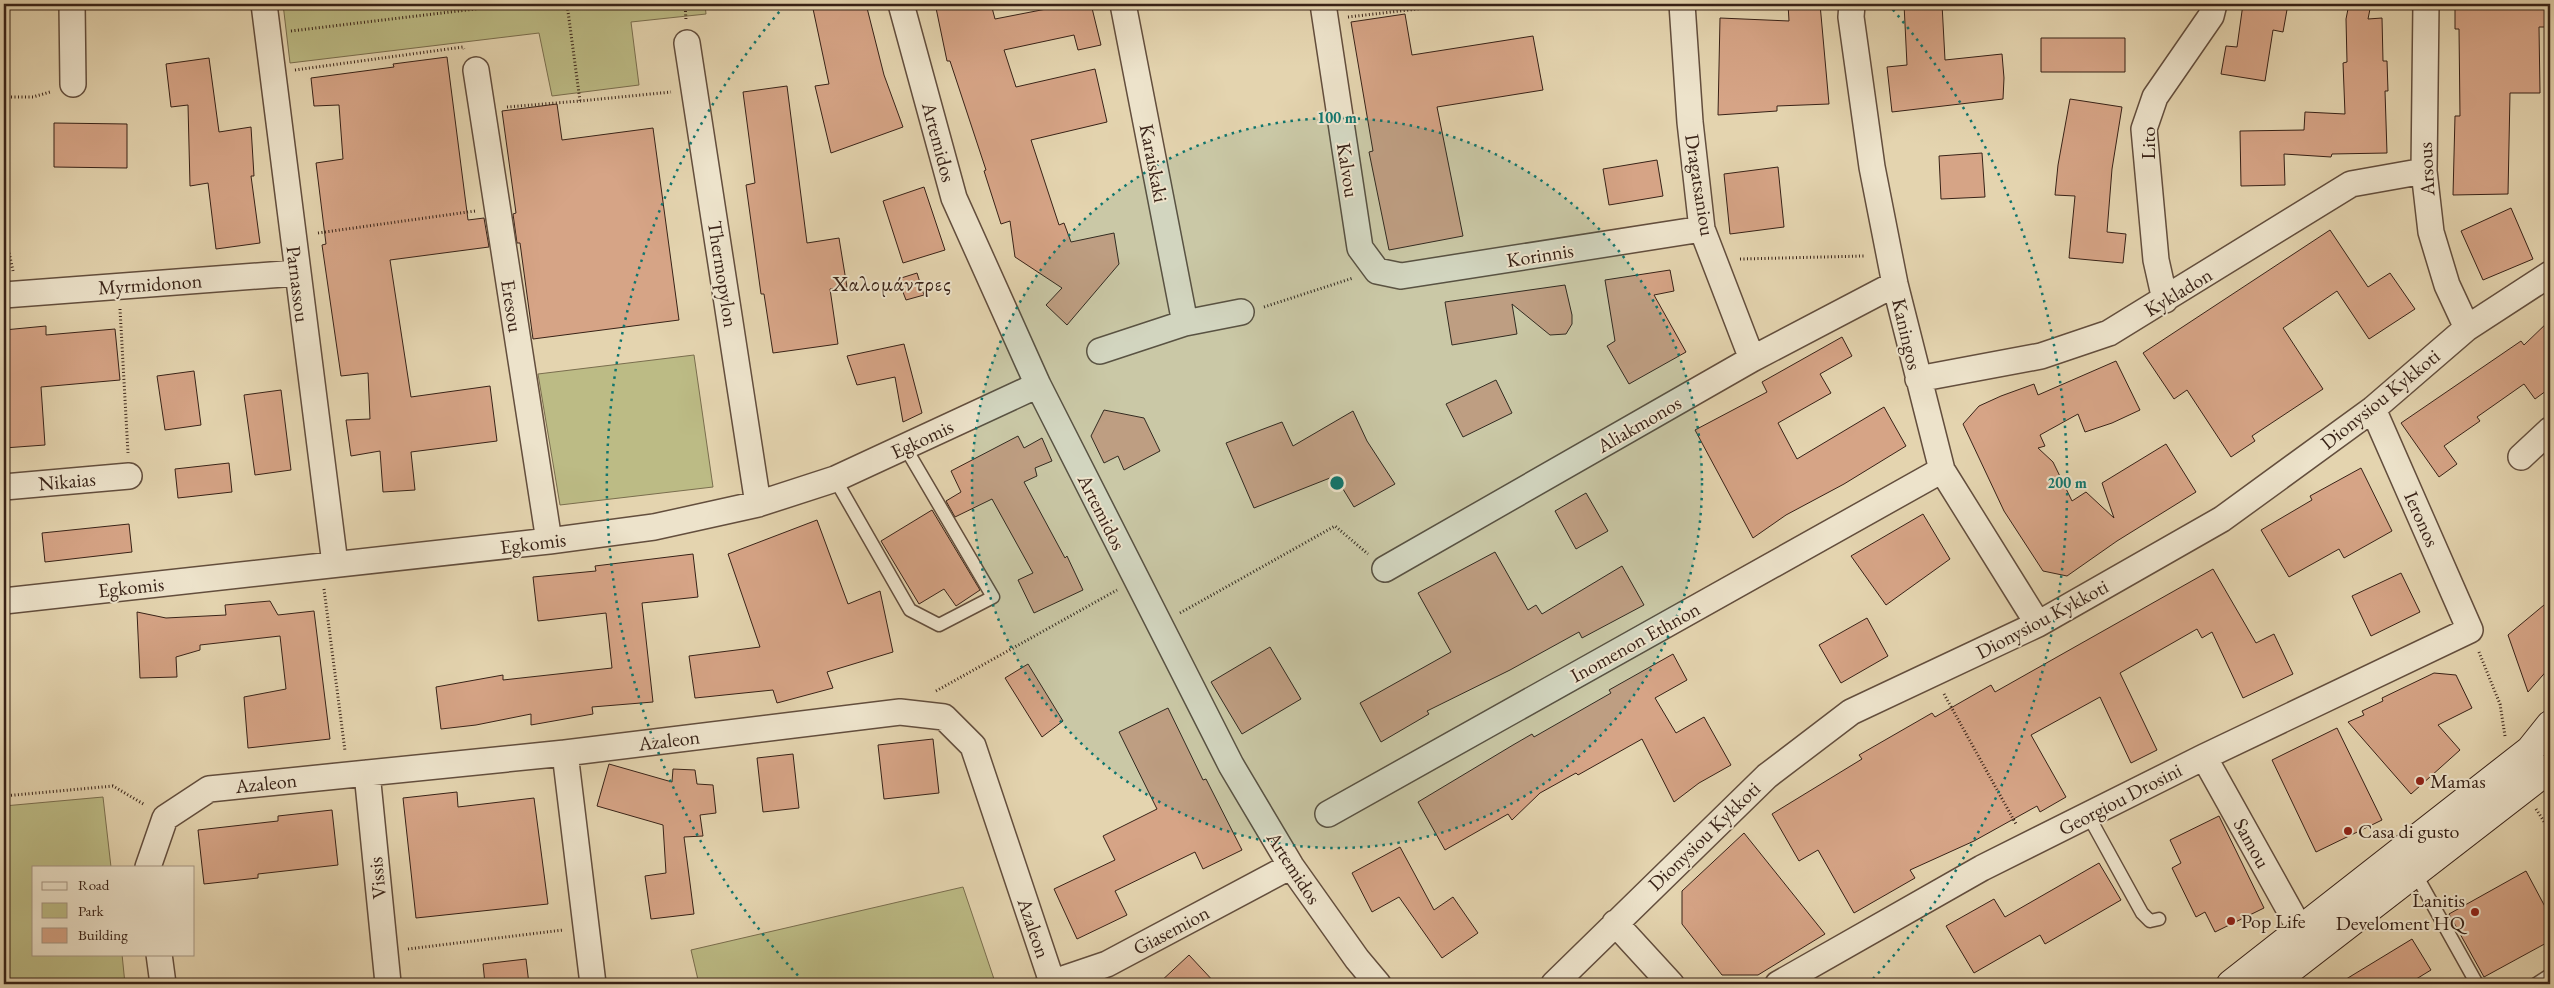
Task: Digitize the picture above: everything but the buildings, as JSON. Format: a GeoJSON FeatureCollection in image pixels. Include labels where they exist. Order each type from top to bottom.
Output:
{"type":"FeatureCollection","features":[{"type":"Feature","properties":{"kind":"main road"},"geometry":{"type":"LineString","coordinates":[[2232,984],[2530,750],[2550,725]]}},
{"type":"Feature","properties":{"kind":"main road"},"geometry":{"type":"LineString","coordinates":[[2284,980],[2415,873],[2550,768]]}},
{"type":"Feature","properties":{"kind":"street"},"geometry":{"type":"LineString","coordinates":[[72,4],[73,84]]}},
{"type":"Feature","properties":{"kind":"street","name":"Parnassou"},"geometry":{"type":"LineString","coordinates":[[264,4],[297,273],[328,564]]}},
{"type":"Feature","properties":{"kind":"street","name":"Artemidos"},"geometry":{"type":"LineString","coordinates":[[901,4],[954,198],[1038,385],[1231,765],[1291,866],[1357,960],[1378,984]]}},
{"type":"Feature","properties":{"kind":"street","name":"Karaiskaki"},"geometry":{"type":"LineString","coordinates":[[1123,4],[1185,323]]}},
{"type":"Feature","properties":{"kind":"street","name":"Dragatsaniou"},"geometry":{"type":"LineString","coordinates":[[1682,4],[1690,122],[1702,229],[1752,360]]}},
{"type":"Feature","properties":{"kind":"street","name":"Lito"},"geometry":{"type":"LineString","coordinates":[[2165,300],[2156,260],[2144,128],[2155,96],[2211,16],[2214,4]]}},
{"type":"Feature","properties":{"kind":"street","name":"Arsous"},"geometry":{"type":"LineString","coordinates":[[2426,4],[2424,171],[2431,232],[2447,285],[2467,328]]}},
{"type":"Feature","properties":{"kind":"street","name":"Kaningos"},"geometry":{"type":"LineString","coordinates":[[1851,10],[1872,167],[1895,284],[1942,470],[2038,624]]}},
{"type":"Feature","properties":{"kind":"street","name":"Kalvou"},"geometry":{"type":"LineString","coordinates":[[1324,11],[1360,248],[1377,271]]}},
{"type":"Feature","properties":{"kind":"street","name":"Thermopylon"},"geometry":{"type":"LineString","coordinates":[[687,44],[758,504]]}},
{"type":"Feature","properties":{"kind":"street","name":"Eresou"},"geometry":{"type":"LineString","coordinates":[[476,70],[549,541]]}},
{"type":"Feature","properties":{"kind":"street","name":"Kykladon"},"geometry":{"type":"LineString","coordinates":[[1918,379],[2041,356],[2109,333],[2351,184],[2424,171]]}},
{"type":"Feature","properties":{"kind":"street","name":"Korinnis"},"geometry":{"type":"LineString","coordinates":[[1377,271],[1401,276],[1702,229]]}},
{"type":"Feature","properties":{"kind":"street","name":"Myrmidonon"},"geometry":{"type":"LineString","coordinates":[[11,294],[297,273]]}},
{"type":"Feature","properties":{"kind":"street","name":"Dionysiou Kykkoti"},"geometry":{"type":"LineString","coordinates":[[1554,984],[1767,776],[1851,712],[2038,624],[2222,519],[2373,408],[2467,328],[2550,274]]}},
{"type":"Feature","properties":{"kind":"street","name":"Aliakmonos"},"geometry":{"type":"LineString","coordinates":[[1385,569],[1752,360],[1895,284]]}},
{"type":"Feature","properties":{"kind":"street"},"geometry":{"type":"LineString","coordinates":[[1100,351],[1185,323],[1249,311]]}},
{"type":"Feature","properties":{"kind":"street","name":"Egkomis"},"geometry":{"type":"LineString","coordinates":[[4,601],[549,541],[654,527],[758,504],[835,479],[1038,385]]}},
{"type":"Feature","properties":{"kind":"street","name":"Ieronos"},"geometry":{"type":"LineString","coordinates":[[2373,408],[2470,630]]}},
{"type":"Feature","properties":{"kind":"street"},"geometry":{"type":"LineString","coordinates":[[2521,457],[2550,430]]}},
{"type":"Feature","properties":{"kind":"street","name":"Inomenon Ethnon"},"geometry":{"type":"LineString","coordinates":[[1328,814],[1942,470]]}},
{"type":"Feature","properties":{"kind":"street","name":"Nikaias"},"geometry":{"type":"LineString","coordinates":[[4,487],[129,476]]}},
{"type":"Feature","properties":{"kind":"street","name":"Georgiou Drosini"},"geometry":{"type":"LineString","coordinates":[[1778,984],[1982,868],[2204,756],[2470,630]]}},
{"type":"Feature","properties":{"kind":"street","name":"Azaleon"},"geometry":{"type":"LineString","coordinates":[[165,818],[209,788],[565,753],[900,712],[944,717],[973,746],[1050,983]]}},
{"type":"Feature","properties":{"kind":"street"},"geometry":{"type":"LineString","coordinates":[[565,753],[593,984]]}},
{"type":"Feature","properties":{"kind":"street","name":"Samou"},"geometry":{"type":"LineString","coordinates":[[2204,756],[2300,929]]}},
{"type":"Feature","properties":{"kind":"street","name":"Vissis"},"geometry":{"type":"LineString","coordinates":[[357,774],[388,983]]}},
{"type":"Feature","properties":{"kind":"street"},"geometry":{"type":"LineString","coordinates":[[148,866],[165,818]]}},
{"type":"Feature","properties":{"kind":"street","name":"Giasemion"},"geometry":{"type":"LineString","coordinates":[[1050,983],[1112,974],[1291,866]]}},
{"type":"Feature","properties":{"kind":"street"},"geometry":{"type":"LineString","coordinates":[[1615,923],[1671,984]]}},
{"type":"Feature","properties":{"kind":"street"},"geometry":{"type":"LineString","coordinates":[[159,956],[163,984]]}},
{"type":"Feature","properties":{"kind":"lane"},"geometry":{"type":"LineString","coordinates":[[835,479],[910,610],[939,625],[993,597],[905,447]]}},
{"type":"Feature","properties":{"kind":"lane"},"geometry":{"type":"LineString","coordinates":[[2088,815],[2142,913],[2150,921],[2160,919]]}},
{"type":"Feature","properties":{"kind":"lane"},"geometry":{"type":"LineString","coordinates":[[2415,873],[2477,984]]}},
{"type":"Feature","properties":{"kind":"lane"},"geometry":{"type":"LineString","coordinates":[[2536,984],[2550,976]]}},
{"type":"Feature","properties":{"kind":"path"},"geometry":{"type":"LineString","coordinates":[[268,34],[517,4]]}},
{"type":"Feature","properties":{"kind":"path"},"geometry":{"type":"LineString","coordinates":[[567,4],[580,101]]}},
{"type":"Feature","properties":{"kind":"path"},"geometry":{"type":"LineString","coordinates":[[1324,11],[1426,8],[1436,4]]}},
{"type":"Feature","properties":{"kind":"path"},"geometry":{"type":"LineString","coordinates":[[272,73],[463,47],[476,70]]}},
{"type":"Feature","properties":{"kind":"path"},"geometry":{"type":"LineString","coordinates":[[4,97],[33,97],[73,84]]}},
{"type":"Feature","properties":{"kind":"path"},"geometry":{"type":"LineString","coordinates":[[482,109],[694,90]]}},
{"type":"Feature","properties":{"kind":"path"},"geometry":{"type":"LineString","coordinates":[[292,237],[497,208]]}},
{"type":"Feature","properties":{"kind":"path"},"geometry":{"type":"LineString","coordinates":[[4,229],[11,294]]}},
{"type":"Feature","properties":{"kind":"path"},"geometry":{"type":"LineString","coordinates":[[1714,259],[1890,255]]}},
{"type":"Feature","properties":{"kind":"path"},"geometry":{"type":"LineString","coordinates":[[1249,311],[1377,271]]}},
{"type":"Feature","properties":{"kind":"path"},"geometry":{"type":"LineString","coordinates":[[119,286],[129,476]]}},
{"type":"Feature","properties":{"kind":"path"},"geometry":{"type":"LineString","coordinates":[[1160,624],[1335,526],[1385,569]]}},
{"type":"Feature","properties":{"kind":"path"},"geometry":{"type":"LineString","coordinates":[[328,564],[357,774]]}},
{"type":"Feature","properties":{"kind":"path"},"geometry":{"type":"LineString","coordinates":[[934,693],[1137,579]]}},
{"type":"Feature","properties":{"kind":"path"},"geometry":{"type":"LineString","coordinates":[[2470,630],[2500,704],[2509,766]]}},
{"type":"Feature","properties":{"kind":"path"},"geometry":{"type":"LineString","coordinates":[[1932,674],[2028,845]]}},
{"type":"Feature","properties":{"kind":"path"},"geometry":{"type":"LineString","coordinates":[[4,796],[113,786],[165,818]]}},
{"type":"Feature","properties":{"kind":"path"},"geometry":{"type":"LineString","coordinates":[[384,952],[586,927]]}},
{"type":"Feature","properties":{"kind":"green space"},"geometry":{"type":"Polygon","coordinates":[[[283,4],[705,4],[706,14],[631,22],[639,85],[552,96],[539,33],[290,63],[283,4]]]}},
{"type":"Feature","properties":{"kind":"green space"},"geometry":{"type":"Polygon","coordinates":[[[694,355],[713,487],[560,505],[538,374],[694,355]]]}},
{"type":"Feature","properties":{"kind":"green space"},"geometry":{"type":"Polygon","coordinates":[[[103,797],[111,866],[32,866],[32,956],[122,956],[125,984],[4,984],[4,806],[103,797]]]}},
{"type":"Feature","properties":{"kind":"green space"},"geometry":{"type":"Polygon","coordinates":[[[963,887],[995,982],[988,984],[699,984],[691,950],[963,887]]]}},
{"type":"Feature","properties":{"kind":"place","name":"Mamas"},"geometry":{"type":"Point","coordinates":[2420,781]}},
{"type":"Feature","properties":{"kind":"place","name":"Casa di gusto"},"geometry":{"type":"Point","coordinates":[2348,831]}},
{"type":"Feature","properties":{"kind":"place","name":"Lanitis Develoment HQ"},"geometry":{"type":"Point","coordinates":[2475,912]}},
{"type":"Feature","properties":{"kind":"place","name":"Pop Life"},"geometry":{"type":"Point","coordinates":[2231,921]}},
{"type":"Feature","properties":{"kind":"district","name":"Χαλομάντρες"},"geometry":{"type":"Point","coordinates":[892,283]}}]}
